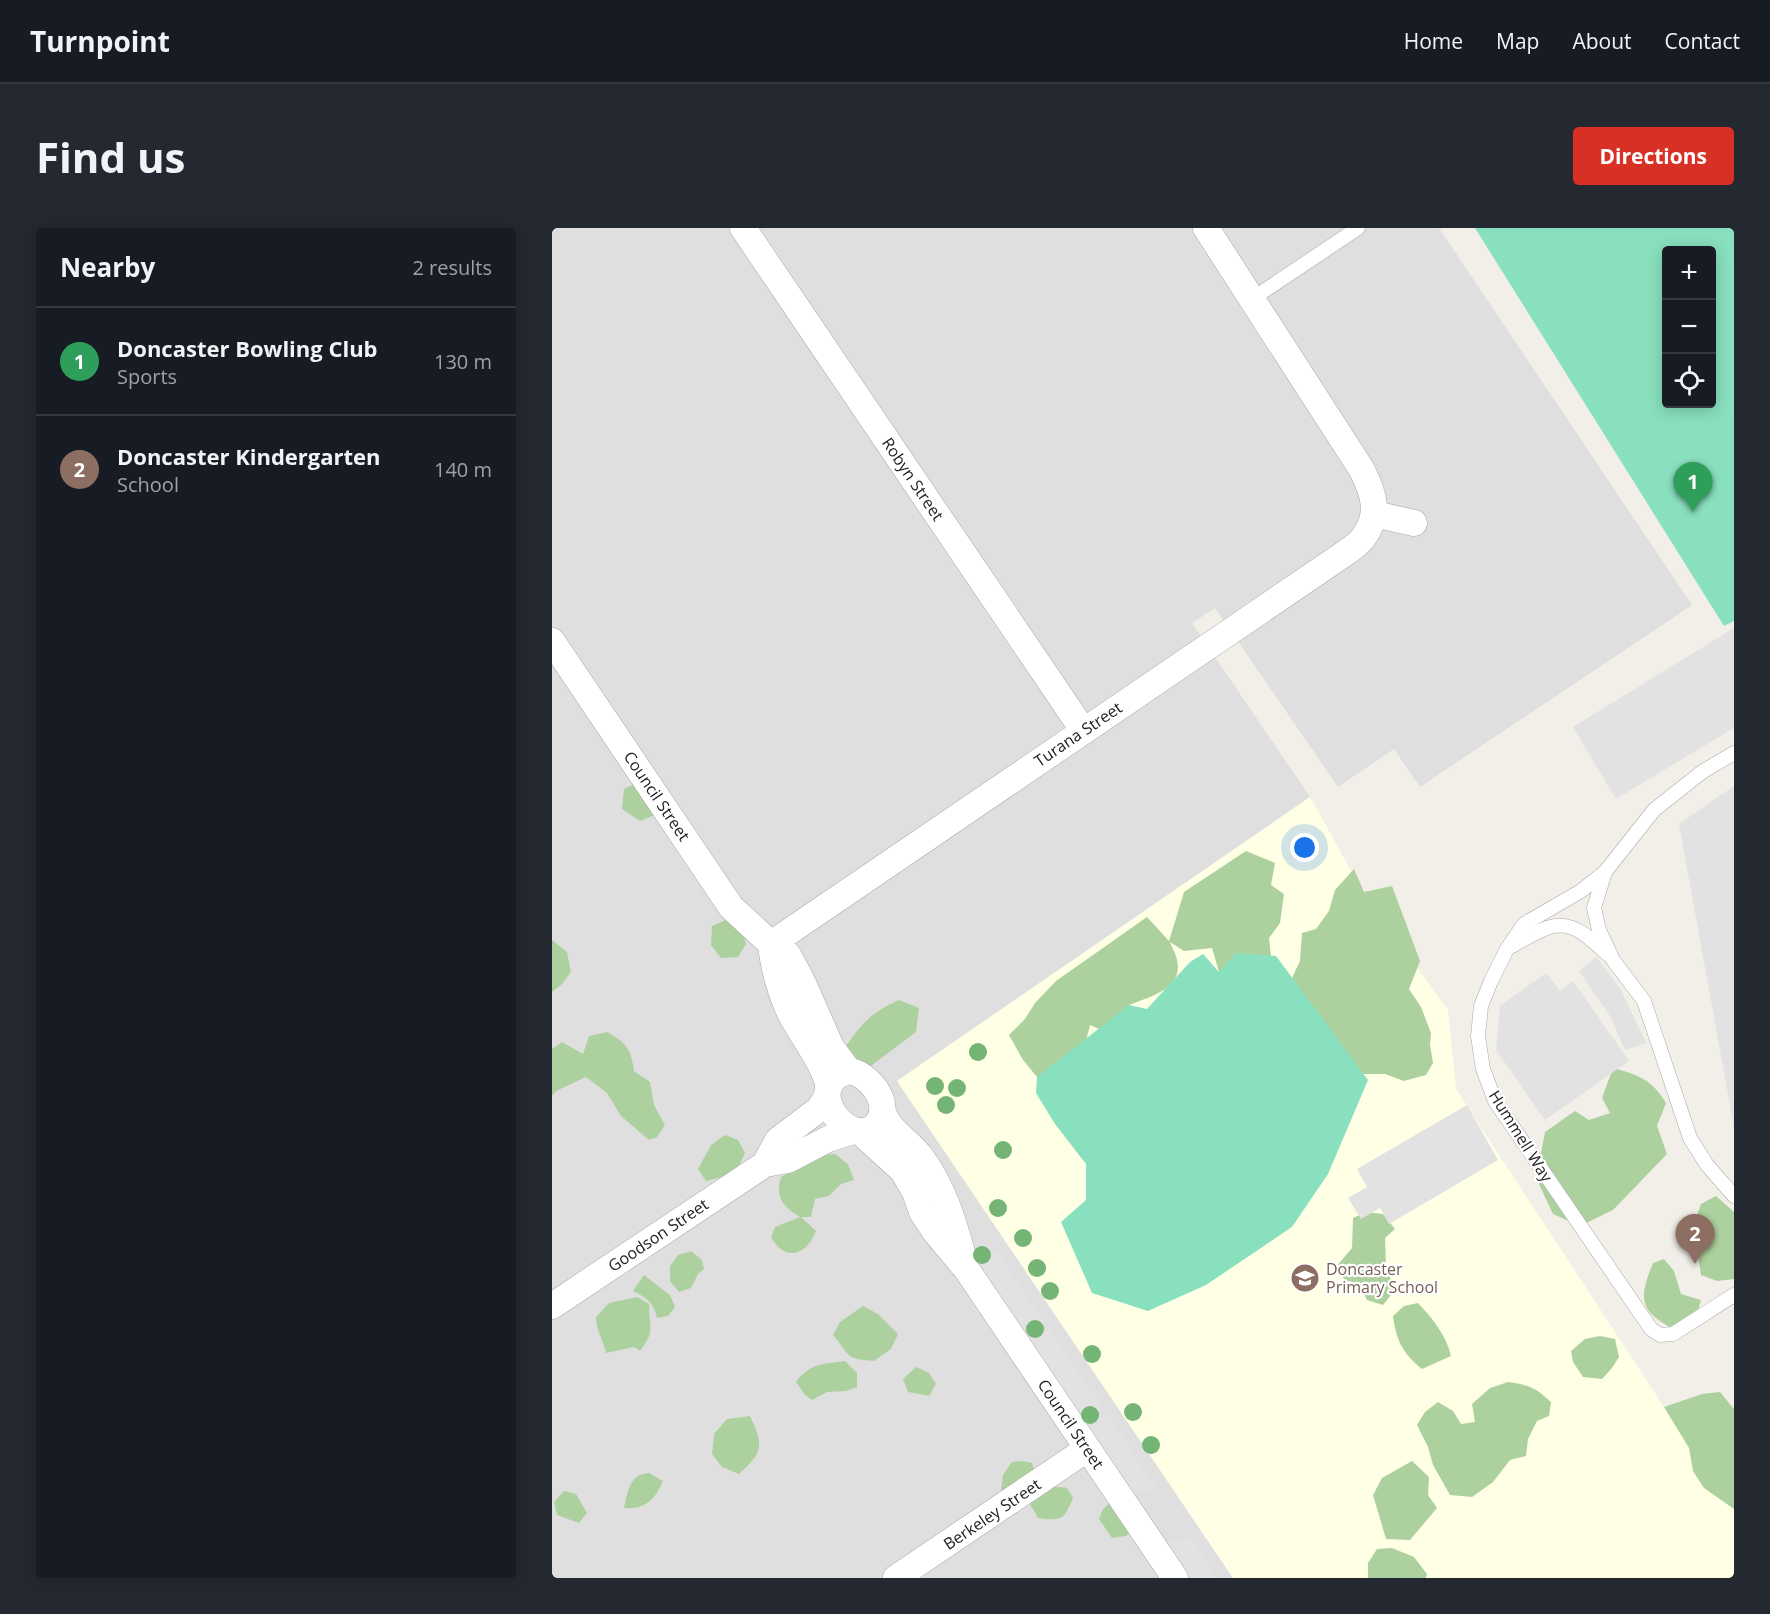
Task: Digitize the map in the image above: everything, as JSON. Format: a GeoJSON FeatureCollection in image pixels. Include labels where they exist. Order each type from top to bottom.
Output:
{"type":"FeatureCollection","features":[{"type":"Feature","properties":{"kind":"street","name":"Robyn Street"},"geometry":{"type":"LineString","coordinates":[[743,228],[1083,730]]}},
{"type":"Feature","properties":{"kind":"street"},"geometry":{"type":"LineString","coordinates":[[1206,228],[1362,470],[1373,491],[1374,514],[1414,523]]}},
{"type":"Feature","properties":{"kind":"street","name":"Turana Street"},"geometry":{"type":"LineString","coordinates":[[771,944],[1341,556],[1363,539],[1374,514]]}},
{"type":"Feature","properties":{"kind":"street","name":"Council Street"},"geometry":{"type":"LineString","coordinates":[[552,640],[731,907],[771,944],[788,955],[831,1047],[835,1084]]}},
{"type":"Feature","properties":{"kind":"street"},"geometry":{"type":"LineString","coordinates":[[864,1076],[870,1082],[881,1101],[882,1111],[880,1119],[874,1126],[867,1130],[856,1131],[845,1127],[828,1103],[835,1084],[864,1076]]}},
{"type":"Feature","properties":{"kind":"street","name":"Goodson Street"},"geometry":{"type":"LineString","coordinates":[[765,1164],[778,1140],[819,1109],[835,1084]]}},
{"type":"Feature","properties":{"kind":"street","name":"Council Street"},"geometry":{"type":"LineString","coordinates":[[882,1111],[890,1127],[919,1154],[945,1197],[967,1270]]}},
{"type":"Feature","properties":{"kind":"street","name":"Council Street"},"geometry":{"type":"LineString","coordinates":[[856,1131],[903,1171],[936,1233],[967,1270],[1175,1578]]}},
{"type":"Feature","properties":{"kind":"street","name":"Goodson Street"},"geometry":{"type":"LineString","coordinates":[[556,1294],[765,1164],[788,1160],[837,1136],[856,1131]]}},
{"type":"Feature","properties":{"kind":"street","name":"Berkeley Street"},"geometry":{"type":"LineString","coordinates":[[896,1578],[1087,1449]]}},
{"type":"Feature","properties":{"kind":"lane"},"geometry":{"type":"LineString","coordinates":[[1252,299],[1358,228]]}},
{"type":"Feature","properties":{"kind":"lane","name":"Hummell Way"},"geometry":{"type":"LineString","coordinates":[[1734,753],[1702,772],[1654,810],[1605,872],[1581,891],[1524,924],[1491,981],[1481,1006],[1479,1030],[1483,1069],[1495,1101],[1651,1329],[1660,1335],[1673,1334],[1734,1295]]}},
{"type":"Feature","properties":{"kind":"lane","name":"Hummell Way"},"geometry":{"type":"LineString","coordinates":[[1605,872],[1594,908],[1599,930],[1612,960],[1644,1001],[1690,1138],[1707,1165],[1734,1196]]}},
{"type":"Feature","properties":{"kind":"lane"},"geometry":{"type":"LineString","coordinates":[[1508,949],[1557,924],[1574,928],[1592,939],[1612,960]]}},
{"type":"Feature","properties":{"kind":"shaded area"},"geometry":{"type":"Polygon","coordinates":[[[552,228],[1439,228],[1692,605],[1420,787],[1394,749],[1338,787],[1215,608],[1192,623],[1310,797],[897,1081],[1233,1578],[552,1578],[552,228]]]}},
{"type":"Feature","properties":{"kind":"shaded area"},"geometry":{"type":"Polygon","coordinates":[[[1734,628],[1734,728],[1616,799],[1573,727],[1734,628]]]}},
{"type":"Feature","properties":{"kind":"shaded area"},"geometry":{"type":"Polygon","coordinates":[[[1734,786],[1734,1128],[1679,824],[1734,786]]]}},
{"type":"Feature","properties":{"kind":"shaded area","name":"Doncaster Primary School"},"geometry":{"type":"Polygon","coordinates":[[[1310,797],[1363,892],[1448,1010],[1456,1089],[1664,1407],[1734,1507],[1734,1578],[1233,1578],[897,1081],[1310,797]]]}},
{"type":"Feature","properties":{"kind":"shaded area"},"geometry":{"type":"Polygon","coordinates":[[[1596,957],[1620,988],[1646,1043],[1625,1050],[1610,1016],[1579,971],[1596,957]]]}},
{"type":"Feature","properties":{"kind":"shaded area"},"geometry":{"type":"Polygon","coordinates":[[[1546,973],[1560,991],[1573,981],[1629,1061],[1545,1120],[1496,1050],[1500,1006],[1546,973]]]}},
{"type":"Feature","properties":{"kind":"shaded area"},"geometry":{"type":"Polygon","coordinates":[[[1467,1105],[1498,1160],[1389,1224],[1380,1208],[1361,1219],[1348,1198],[1367,1187],[1357,1169],[1467,1105]]]}},
{"type":"Feature","properties":{"kind":"shaded area"},"geometry":{"type":"Polygon","coordinates":[[[996,1251],[1045,1323],[1021,1326],[973,1254],[996,1251]]]}},
{"type":"Feature","properties":{"kind":"shaded area"},"geometry":{"type":"Polygon","coordinates":[[[1050,1330],[1104,1410],[1079,1413],[1026,1334],[1050,1330]]]}},
{"type":"Feature","properties":{"kind":"shaded area"},"geometry":{"type":"Polygon","coordinates":[[[1108,1415],[1158,1490],[1134,1493],[1084,1420],[1108,1415]]]}},
{"type":"Feature","properties":{"kind":"shaded area"},"geometry":{"type":"Polygon","coordinates":[[[1191,1538],[1217,1578],[1191,1578],[1166,1542],[1191,1538]]]}},
{"type":"Feature","properties":{"kind":"green space"},"geometry":{"type":"Polygon","coordinates":[[[1475,228],[1734,228],[1734,621],[1724,626],[1475,228]]]}},
{"type":"Feature","properties":{"kind":"green space"},"geometry":{"type":"Polygon","coordinates":[[[642,780],[655,815],[640,821],[622,809],[624,789],[642,780]]]}},
{"type":"Feature","properties":{"kind":"green space"},"geometry":{"type":"Polygon","coordinates":[[[1246,851],[1275,863],[1271,885],[1284,894],[1280,923],[1269,938],[1272,965],[1219,972],[1212,948],[1184,951],[1170,942],[1178,970],[1170,985],[1155,995],[1129,1005],[1115,1036],[1090,1025],[1084,1049],[1055,1072],[1037,1077],[1023,1060],[1009,1035],[1025,1019],[1035,1003],[1056,981],[1147,917],[1169,941],[1184,892],[1246,851]]]}},
{"type":"Feature","properties":{"kind":"green space"},"geometry":{"type":"Polygon","coordinates":[[[1354,869],[1364,892],[1392,886],[1420,961],[1409,989],[1421,1007],[1431,1033],[1433,1063],[1426,1075],[1404,1081],[1385,1074],[1359,1074],[1291,980],[1300,961],[1302,933],[1316,929],[1329,911],[1335,890],[1354,869]]]}},
{"type":"Feature","properties":{"kind":"green space"},"geometry":{"type":"Polygon","coordinates":[[[726,920],[741,924],[746,944],[738,957],[721,958],[711,945],[712,926],[726,920]]]}},
{"type":"Feature","properties":{"kind":"green space"},"geometry":{"type":"Polygon","coordinates":[[[552,940],[567,952],[571,972],[552,992],[552,940]]]}},
{"type":"Feature","properties":{"kind":"green space"},"geometry":{"type":"Polygon","coordinates":[[[1236,953],[1276,956],[1368,1080],[1328,1174],[1292,1227],[1206,1285],[1148,1311],[1092,1293],[1061,1222],[1086,1200],[1086,1164],[1055,1124],[1036,1093],[1037,1077],[1129,1005],[1147,1009],[1190,962],[1203,954],[1219,972],[1236,953]]]}},
{"type":"Feature","properties":{"kind":"green space"},"geometry":{"type":"Polygon","coordinates":[[[899,1000],[919,1008],[916,1032],[868,1068],[854,1064],[846,1046],[869,1018],[899,1000]]]}},
{"type":"Feature","properties":{"kind":"green space"},"geometry":{"type":"Polygon","coordinates":[[[607,1032],[629,1051],[634,1071],[650,1082],[654,1105],[665,1125],[657,1137],[649,1140],[621,1116],[607,1093],[586,1077],[556,1091],[552,1096],[552,1049],[562,1042],[583,1054],[589,1036],[607,1032]]]}},
{"type":"Feature","properties":{"kind":"green space"},"geometry":{"type":"Polygon","coordinates":[[[1613,1068],[1644,1079],[1661,1095],[1666,1103],[1657,1126],[1667,1154],[1613,1210],[1580,1226],[1553,1214],[1536,1178],[1545,1132],[1575,1111],[1589,1120],[1610,1113],[1602,1098],[1613,1068]]]}},
{"type":"Feature","properties":{"kind":"green space"},"geometry":{"type":"Polygon","coordinates":[[[725,1135],[738,1140],[745,1153],[735,1174],[706,1181],[698,1169],[711,1145],[725,1135]]]}},
{"type":"Feature","properties":{"kind":"green space"},"geometry":{"type":"Polygon","coordinates":[[[835,1154],[848,1164],[854,1180],[841,1184],[829,1196],[815,1199],[811,1217],[801,1217],[816,1231],[807,1246],[795,1253],[783,1250],[771,1237],[775,1227],[800,1217],[782,1201],[779,1190],[781,1177],[822,1155],[835,1154]]]}},
{"type":"Feature","properties":{"kind":"green space"},"geometry":{"type":"Polygon","coordinates":[[[1716,1196],[1734,1212],[1734,1279],[1717,1281],[1701,1275],[1693,1226],[1701,1204],[1716,1196]]]}},
{"type":"Feature","properties":{"kind":"green space"},"geometry":{"type":"Polygon","coordinates":[[[1366,1212],[1383,1214],[1395,1229],[1385,1238],[1386,1267],[1395,1290],[1383,1305],[1367,1300],[1359,1284],[1345,1280],[1335,1268],[1352,1248],[1353,1218],[1366,1212]]]}},
{"type":"Feature","properties":{"kind":"green space"},"geometry":{"type":"Polygon","coordinates":[[[691,1251],[702,1260],[704,1269],[698,1274],[691,1288],[679,1292],[670,1281],[670,1266],[678,1255],[691,1251]]]}},
{"type":"Feature","properties":{"kind":"green space"},"geometry":{"type":"Polygon","coordinates":[[[1664,1259],[1674,1271],[1681,1294],[1701,1300],[1695,1323],[1674,1329],[1654,1316],[1648,1309],[1644,1295],[1648,1275],[1653,1263],[1664,1259]]]}},
{"type":"Feature","properties":{"kind":"green space"},"geometry":{"type":"Polygon","coordinates":[[[644,1275],[670,1295],[675,1307],[668,1316],[657,1318],[649,1302],[633,1291],[644,1275]]]}},
{"type":"Feature","properties":{"kind":"green space"},"geometry":{"type":"Polygon","coordinates":[[[637,1297],[649,1304],[650,1333],[645,1344],[640,1351],[634,1347],[606,1353],[596,1317],[609,1303],[637,1297]]]}},
{"type":"Feature","properties":{"kind":"green space"},"geometry":{"type":"Polygon","coordinates":[[[1418,1303],[1438,1328],[1451,1356],[1422,1369],[1410,1358],[1402,1346],[1393,1316],[1404,1306],[1418,1303]]]}},
{"type":"Feature","properties":{"kind":"green space"},"geometry":{"type":"Polygon","coordinates":[[[863,1306],[878,1314],[898,1334],[891,1349],[874,1361],[852,1357],[833,1335],[840,1322],[863,1306]]]}},
{"type":"Feature","properties":{"kind":"green space"},"geometry":{"type":"Polygon","coordinates":[[[1600,1336],[1615,1339],[1619,1357],[1602,1379],[1583,1377],[1573,1362],[1571,1351],[1585,1339],[1600,1336]]]}},
{"type":"Feature","properties":{"kind":"green space"},"geometry":{"type":"Polygon","coordinates":[[[845,1361],[857,1373],[857,1387],[846,1391],[827,1392],[812,1400],[805,1395],[796,1382],[812,1368],[845,1361]]]}},
{"type":"Feature","properties":{"kind":"green space"},"geometry":{"type":"Polygon","coordinates":[[[916,1367],[929,1373],[936,1384],[929,1396],[908,1392],[903,1379],[916,1367]]]}},
{"type":"Feature","properties":{"kind":"green space"},"geometry":{"type":"Polygon","coordinates":[[[1508,1382],[1536,1390],[1545,1397],[1551,1402],[1549,1416],[1537,1421],[1528,1439],[1526,1456],[1510,1460],[1493,1482],[1472,1497],[1450,1495],[1433,1465],[1428,1447],[1417,1425],[1425,1412],[1438,1402],[1453,1411],[1461,1424],[1475,1422],[1472,1404],[1490,1388],[1508,1382]]]}},
{"type":"Feature","properties":{"kind":"green space"},"geometry":{"type":"Polygon","coordinates":[[[1720,1392],[1734,1409],[1734,1509],[1704,1488],[1693,1471],[1689,1448],[1664,1407],[1702,1394],[1720,1392]]]}},
{"type":"Feature","properties":{"kind":"green space"},"geometry":{"type":"Polygon","coordinates":[[[750,1416],[758,1435],[759,1448],[753,1460],[739,1474],[722,1467],[712,1454],[714,1434],[727,1419],[750,1416]]]}},
{"type":"Feature","properties":{"kind":"green space"},"geometry":{"type":"Polygon","coordinates":[[[1412,1461],[1429,1477],[1428,1495],[1437,1508],[1410,1540],[1386,1539],[1373,1495],[1382,1478],[1412,1461]]]}},
{"type":"Feature","properties":{"kind":"green space"},"geometry":{"type":"Polygon","coordinates":[[[1012,1462],[1032,1463],[1036,1475],[1016,1489],[1001,1490],[1003,1475],[1012,1462]]]}},
{"type":"Feature","properties":{"kind":"green space"},"geometry":{"type":"Polygon","coordinates":[[[649,1473],[663,1481],[657,1493],[644,1505],[624,1508],[633,1480],[642,1474],[649,1473]]]}},
{"type":"Feature","properties":{"kind":"green space"},"geometry":{"type":"Polygon","coordinates":[[[1042,1485],[1067,1488],[1073,1498],[1067,1511],[1061,1517],[1057,1519],[1038,1518],[1030,1504],[1042,1485]]]}},
{"type":"Feature","properties":{"kind":"green space"},"geometry":{"type":"Polygon","coordinates":[[[564,1491],[576,1494],[587,1513],[579,1523],[557,1515],[554,1502],[564,1491]]]}},
{"type":"Feature","properties":{"kind":"green space"},"geometry":{"type":"Polygon","coordinates":[[[1110,1503],[1134,1532],[1112,1538],[1099,1519],[1103,1509],[1110,1503]]]}},
{"type":"Feature","properties":{"kind":"green space"},"geometry":{"type":"Polygon","coordinates":[[[1392,1548],[1414,1557],[1427,1574],[1426,1578],[1368,1578],[1368,1563],[1377,1549],[1392,1548]]]}},
{"type":"Feature","properties":{"kind":"place","name":"Doncaster Bowling Club"},"geometry":{"type":"Point","coordinates":[1693,512]}},
{"type":"Feature","properties":{"kind":"place","name":"Doncaster Kindergarten"},"geometry":{"type":"Point","coordinates":[1695,1264]}},
{"type":"Feature","properties":{"kind":"place","name":"Doncaster Primary School"},"geometry":{"type":"Point","coordinates":[1305,1278]}}]}
